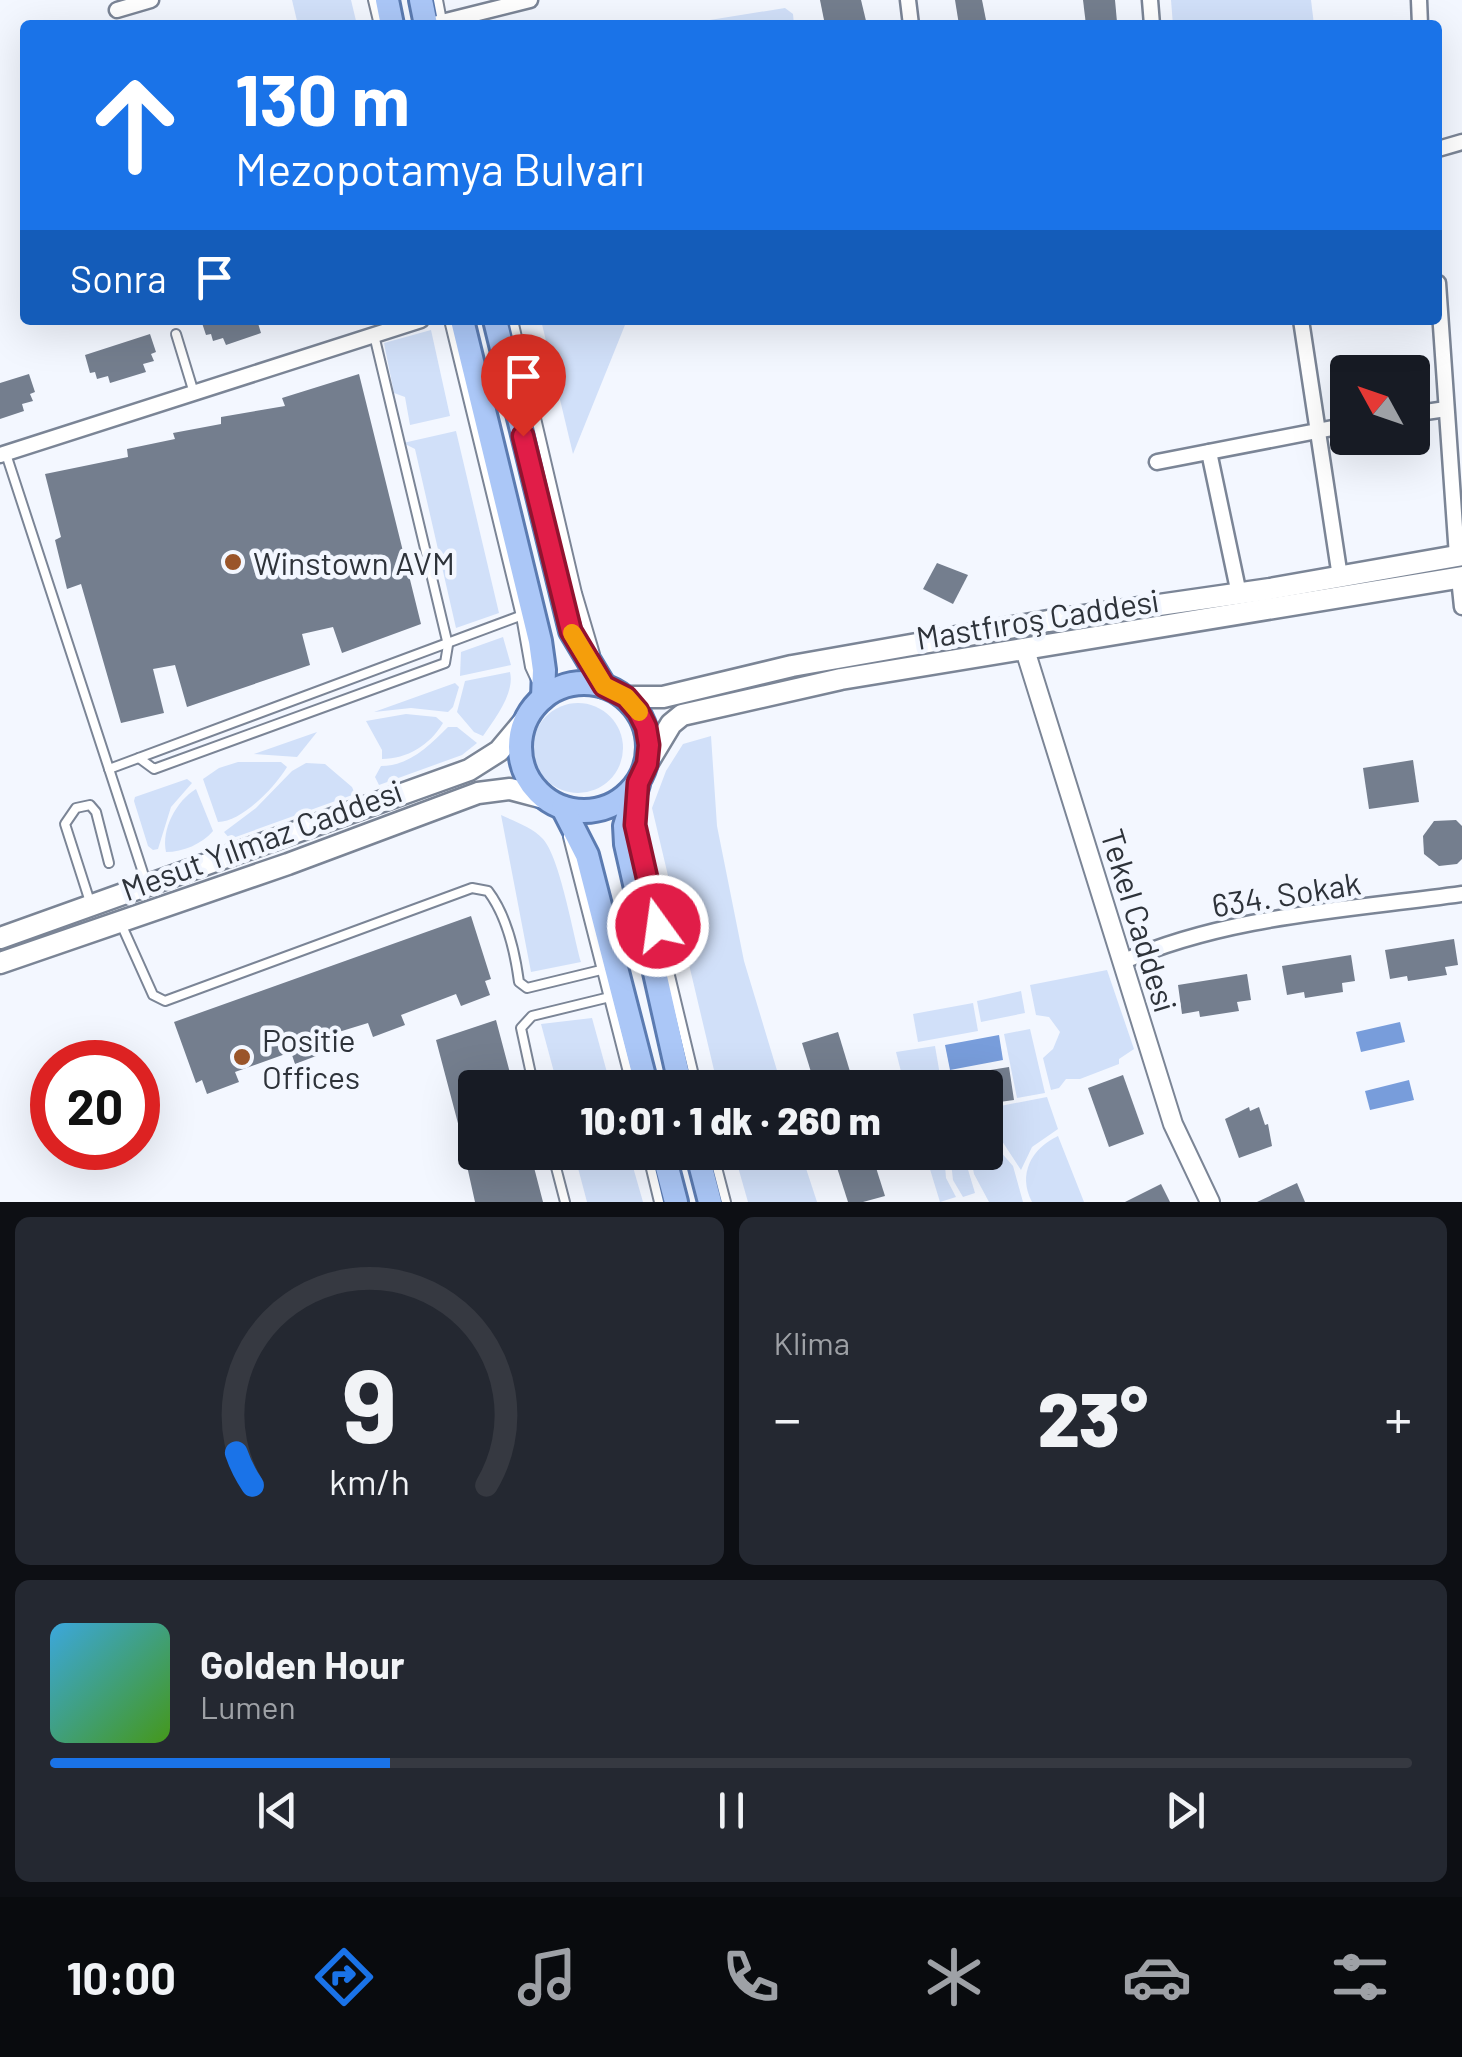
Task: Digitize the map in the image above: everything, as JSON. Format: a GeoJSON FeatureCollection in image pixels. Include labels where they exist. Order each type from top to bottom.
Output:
{"type":"FeatureCollection","features":[{"type":"Feature","properties":{"kind":"main road"},"geometry":{"type":"LineString","coordinates":[[463,325],[527,614],[544,670],[543,696]]}},
{"type":"Feature","properties":{"kind":"main road"},"geometry":{"type":"LineString","coordinates":[[495,325],[571,631],[603,684]]}},
{"type":"Feature","properties":{"kind":"main road","name":"Mastfıroş Caddesi"},"geometry":{"type":"LineString","coordinates":[[626,697],[663,697],[811,662],[1048,620],[1239,594],[1459,556]]}},
{"type":"Feature","properties":{"kind":"main road","name":"Mastfıroş Caddesi"},"geometry":{"type":"LineString","coordinates":[[642,773],[671,724],[682,716],[841,679],[1460,578]]}},
{"type":"Feature","properties":{"kind":"main road"},"geometry":{"type":"LineString","coordinates":[[641,1070],[616,996],[588,854],[553,803],[530,782],[521,762],[525,720],[543,696],[572,683],[603,684],[626,697],[646,727],[649,745],[625,826],[626,844],[677,1070]]}},
{"type":"Feature","properties":{"kind":"main road","name":"Mesut Yılmaz Caddesi"},"geometry":{"type":"LineString","coordinates":[[0,938],[468,770],[499,751],[525,720]]}},
{"type":"Feature","properties":{"kind":"main road"},"geometry":{"type":"LineString","coordinates":[[553,803],[583,812],[604,808],[623,798],[642,773]]}},
{"type":"Feature","properties":{"kind":"main road","name":"Mesut Yılmaz Caddesi"},"geometry":{"type":"LineString","coordinates":[[0,964],[478,793],[510,789],[553,803]]}},
{"type":"Feature","properties":{"kind":"main road"},"geometry":{"type":"LineString","coordinates":[[668,1170],[676,1202]]}},
{"type":"Feature","properties":{"kind":"main road"},"geometry":{"type":"LineString","coordinates":[[702,1170],[710,1202]]}},
{"type":"Feature","properties":{"kind":"street"},"geometry":{"type":"LineString","coordinates":[[117,10],[151,0]]}},
{"type":"Feature","properties":{"kind":"street"},"geometry":{"type":"LineString","coordinates":[[452,20],[530,0]]}},
{"type":"Feature","properties":{"kind":"street"},"geometry":{"type":"LineString","coordinates":[[3,454],[404,325]]}},
{"type":"Feature","properties":{"kind":"street"},"geometry":{"type":"LineString","coordinates":[[1303,325],[1340,577]]}},
{"type":"Feature","properties":{"kind":"street"},"geometry":{"type":"LineString","coordinates":[[1441,325],[1459,556]]}},
{"type":"Feature","properties":{"kind":"street"},"geometry":{"type":"LineString","coordinates":[[1430,411],[1446,409]]}},
{"type":"Feature","properties":{"kind":"street"},"geometry":{"type":"LineString","coordinates":[[1157,462],[1330,428]]}},
{"type":"Feature","properties":{"kind":"street"},"geometry":{"type":"LineString","coordinates":[[1209,452],[1239,594]]}},
{"type":"Feature","properties":{"kind":"street"},"geometry":{"type":"LineString","coordinates":[[1460,578],[1462,608]]}},
{"type":"Feature","properties":{"kind":"street","name":"Tekel Caddesi"},"geometry":{"type":"LineString","coordinates":[[1025,650],[1173,1124],[1210,1202]]}},
{"type":"Feature","properties":{"kind":"street","name":"634. Sokak"},"geometry":{"type":"LineString","coordinates":[[1122,962],[1234,926],[1462,894]]}},
{"type":"Feature","properties":{"kind":"lane"},"geometry":{"type":"LineString","coordinates":[[109,769],[527,614],[449,325]]}},
{"type":"Feature","properties":{"kind":"lane"},"geometry":{"type":"LineString","coordinates":[[514,325],[603,684]]}},
{"type":"Feature","properties":{"kind":"lane"},"geometry":{"type":"LineString","coordinates":[[176,334],[194,393]]}},
{"type":"Feature","properties":{"kind":"lane"},"geometry":{"type":"LineString","coordinates":[[139,758],[154,769],[445,663],[448,645],[374,334]]}},
{"type":"Feature","properties":{"kind":"lane"},"geometry":{"type":"LineString","coordinates":[[3,454],[147,885]]}},
{"type":"Feature","properties":{"kind":"lane"},"geometry":{"type":"LineString","coordinates":[[642,773],[637,840],[693,1070]]}},
{"type":"Feature","properties":{"kind":"lane"},"geometry":{"type":"LineString","coordinates":[[553,803],[602,970],[616,996],[629,1070]]}},
{"type":"Feature","properties":{"kind":"lane"},"geometry":{"type":"LineString","coordinates":[[90,905],[65,824],[76,808],[90,806],[96,812],[109,864]]}},
{"type":"Feature","properties":{"kind":"lane"},"geometry":{"type":"LineString","coordinates":[[119,922],[128,934],[153,994],[164,1001],[472,888],[488,892],[497,902],[516,957],[520,982],[527,988],[602,970]]}},
{"type":"Feature","properties":{"kind":"lane"},"geometry":{"type":"LineString","coordinates":[[530,1070],[521,1028],[532,1016],[616,996]]}},
{"type":"Feature","properties":{"kind":"lane"},"geometry":{"type":"LineString","coordinates":[[557,1170],[565,1202]]}},
{"type":"Feature","properties":{"kind":"lane"},"geometry":{"type":"LineString","coordinates":[[651,1170],[659,1202]]}},
{"type":"Feature","properties":{"kind":"lane"},"geometry":{"type":"LineString","coordinates":[[718,1170],[726,1202]]}},
{"type":"Feature","properties":{"kind":"shaded area"},"geometry":{"type":"Polygon","coordinates":[[[292,0],[351,0],[356,20],[297,20],[292,0]]]}},
{"type":"Feature","properties":{"kind":"shaded area"},"geometry":{"type":"Polygon","coordinates":[[[1171,0],[1311,0],[1313,20],[1173,20],[1171,0]]]}},
{"type":"Feature","properties":{"kind":"shaded area"},"geometry":{"type":"Polygon","coordinates":[[[785,8],[793,14],[794,20],[710,20],[785,8]]]}},
{"type":"Feature","properties":{"kind":"shaded area"},"geometry":{"type":"Polygon","coordinates":[[[542,325],[625,325],[573,454],[542,325]]]}},
{"type":"Feature","properties":{"kind":"shaded area"},"geometry":{"type":"Polygon","coordinates":[[[431,330],[450,416],[410,425],[405,397],[394,393],[384,343],[431,330]]]}},
{"type":"Feature","properties":{"kind":"shaded area"},"geometry":{"type":"Polygon","coordinates":[[[456,431],[499,613],[456,628],[415,449],[403,443],[456,431]]]}},
{"type":"Feature","properties":{"kind":"shaded area"},"geometry":{"type":"Polygon","coordinates":[[[503,637],[511,665],[460,676],[461,652],[503,637]]]}},
{"type":"Feature","properties":{"kind":"shaded area"},"geometry":{"type":"Polygon","coordinates":[[[510,672],[510,688],[498,714],[483,736],[474,732],[457,712],[465,681],[510,672]]]}},
{"type":"Feature","properties":{"kind":"shaded area"},"geometry":{"type":"Polygon","coordinates":[[[455,683],[459,687],[448,712],[411,708],[374,712],[455,683]]]}},
{"type":"Feature","properties":{"kind":"shaded area"},"geometry":{"type":"Polygon","coordinates":[[[578,703],[595,706],[610,716],[620,731],[620,765],[610,780],[595,790],[578,793],[561,790],[546,780],[536,765],[533,748],[536,731],[546,716],[561,706],[578,703]]]}},
{"type":"Feature","properties":{"kind":"shaded area"},"geometry":{"type":"Polygon","coordinates":[[[406,714],[436,717],[443,723],[417,749],[382,759],[382,750],[366,721],[406,714]]]}},
{"type":"Feature","properties":{"kind":"shaded area"},"geometry":{"type":"Polygon","coordinates":[[[448,727],[457,727],[477,743],[462,755],[379,785],[375,777],[381,766],[409,759],[448,727]]]}},
{"type":"Feature","properties":{"kind":"shaded area"},"geometry":{"type":"Polygon","coordinates":[[[317,732],[297,757],[254,754],[317,732]]]}},
{"type":"Feature","properties":{"kind":"shaded area"},"geometry":{"type":"Polygon","coordinates":[[[711,736],[717,826],[744,961],[777,1070],[714,1070],[652,808],[666,771],[683,744],[711,736]]]}},
{"type":"Feature","properties":{"kind":"shaded area"},"geometry":{"type":"Polygon","coordinates":[[[238,762],[281,762],[287,767],[247,810],[218,822],[203,779],[238,762]]]}},
{"type":"Feature","properties":{"kind":"shaded area"},"geometry":{"type":"Polygon","coordinates":[[[306,763],[325,764],[355,794],[230,839],[224,832],[306,763]]]}},
{"type":"Feature","properties":{"kind":"shaded area"},"geometry":{"type":"Polygon","coordinates":[[[187,779],[192,783],[171,807],[158,849],[153,850],[148,846],[135,797],[187,779]]]}},
{"type":"Feature","properties":{"kind":"shaded area"},"geometry":{"type":"Polygon","coordinates":[[[196,789],[213,831],[192,846],[166,852],[172,817],[196,789]]]}},
{"type":"Feature","properties":{"kind":"shaded area"},"geometry":{"type":"Polygon","coordinates":[[[501,815],[534,831],[549,849],[581,962],[531,972],[501,815]]]}},
{"type":"Feature","properties":{"kind":"shaded area"},"geometry":{"type":"Polygon","coordinates":[[[1107,970],[1134,1049],[1119,1059],[1119,1064],[1080,1079],[1066,1079],[1059,1088],[1051,1090],[1043,1058],[1053,1049],[1060,1032],[1049,1017],[1036,1015],[1030,985],[1107,970]]]}},
{"type":"Feature","properties":{"kind":"shaded area"},"geometry":{"type":"Polygon","coordinates":[[[1021,991],[1025,1013],[981,1022],[977,1001],[1021,991]]]}},
{"type":"Feature","properties":{"kind":"shaded area"},"geometry":{"type":"Polygon","coordinates":[[[973,1003],[978,1031],[918,1042],[913,1014],[973,1003]]]}},
{"type":"Feature","properties":{"kind":"shaded area"},"geometry":{"type":"Polygon","coordinates":[[[592,1018],[606,1070],[553,1070],[541,1024],[592,1018]]]}},
{"type":"Feature","properties":{"kind":"shaded area"},"geometry":{"type":"Polygon","coordinates":[[[1030,1029],[1045,1093],[1017,1098],[1004,1034],[1030,1029]]]}},
{"type":"Feature","properties":{"kind":"shaded area"},"geometry":{"type":"Polygon","coordinates":[[[935,1046],[939,1070],[901,1070],[896,1052],[935,1046]]]}},
{"type":"Feature","properties":{"kind":"shaded area"},"geometry":{"type":"Polygon","coordinates":[[[1047,1097],[1058,1129],[1032,1147],[1021,1170],[1003,1143],[1003,1106],[1047,1097]]]}},
{"type":"Feature","properties":{"kind":"shaded area"},"geometry":{"type":"Polygon","coordinates":[[[1058,1136],[1084,1202],[1032,1202],[1026,1182],[1030,1163],[1041,1147],[1058,1136]]]}},
{"type":"Feature","properties":{"kind":"shaded area"},"geometry":{"type":"Polygon","coordinates":[[[1003,1155],[1013,1166],[1023,1202],[989,1202],[973,1170],[1003,1170],[1003,1155]]]}},
{"type":"Feature","properties":{"kind":"shaded area"},"geometry":{"type":"Polygon","coordinates":[[[579,1170],[634,1170],[643,1202],[587,1202],[579,1170]]]}},
{"type":"Feature","properties":{"kind":"shaded area"},"geometry":{"type":"Polygon","coordinates":[[[739,1170],[807,1170],[817,1202],[748,1202],[739,1170]]]}},
{"type":"Feature","properties":{"kind":"shaded area"},"geometry":{"type":"Polygon","coordinates":[[[930,1170],[945,1170],[956,1197],[940,1202],[930,1170]]]}},
{"type":"Feature","properties":{"kind":"shaded area"},"geometry":{"type":"Polygon","coordinates":[[[952,1170],[968,1170],[975,1193],[963,1197],[952,1170]]]}},
{"type":"Feature","properties":{"kind":"water"},"geometry":{"type":"Polygon","coordinates":[[[1400,1022],[1405,1042],[1361,1052],[1356,1032],[1400,1022]]]}},
{"type":"Feature","properties":{"kind":"water"},"geometry":{"type":"Polygon","coordinates":[[[999,1035],[1003,1060],[950,1070],[945,1045],[999,1035]]]}},
{"type":"Feature","properties":{"kind":"water"},"geometry":{"type":"Polygon","coordinates":[[[1409,1080],[1414,1100],[1370,1110],[1365,1091],[1409,1080]]]}},
{"type":"Feature","properties":{"kind":"building"},"geometry":{"type":"Polygon","coordinates":[[[820,0],[861,0],[866,20],[824,20],[820,0]]]}},
{"type":"Feature","properties":{"kind":"building"},"geometry":{"type":"Polygon","coordinates":[[[955,0],[982,0],[986,20],[958,20],[955,0]]]}},
{"type":"Feature","properties":{"kind":"building"},"geometry":{"type":"Polygon","coordinates":[[[1083,0],[1115,0],[1117,20],[1085,20],[1083,0]]]}},
{"type":"Feature","properties":{"kind":"building"},"geometry":{"type":"Polygon","coordinates":[[[203,325],[259,325],[261,333],[226,345],[223,338],[213,341],[211,334],[206,335],[203,325]]]}},
{"type":"Feature","properties":{"kind":"building"},"geometry":{"type":"Polygon","coordinates":[[[150,334],[156,352],[151,354],[154,361],[143,364],[146,372],[110,383],[108,376],[97,379],[95,372],[90,373],[85,355],[150,334]]]}},
{"type":"Feature","properties":{"kind":"building"},"geometry":{"type":"Polygon","coordinates":[[[29,374],[35,392],[30,394],[33,401],[22,404],[24,411],[0,419],[0,383],[29,374]]]}},
{"type":"Feature","properties":{"kind":"building","name":"Winstown AVM"},"geometry":{"type":"Polygon","coordinates":[[[359,374],[421,624],[342,653],[333,627],[302,634],[310,665],[187,707],[175,665],[153,669],[164,713],[121,723],[81,584],[67,589],[55,540],[61,537],[45,474],[128,457],[127,449],[175,439],[173,433],[221,424],[221,417],[285,406],[282,398],[359,374]]]}},
{"type":"Feature","properties":{"kind":"building"},"geometry":{"type":"Polygon","coordinates":[[[937,563],[968,575],[953,604],[923,589],[937,563]]]}},
{"type":"Feature","properties":{"kind":"building"},"geometry":{"type":"Polygon","coordinates":[[[1413,760],[1419,802],[1369,809],[1363,768],[1413,760]]]}},
{"type":"Feature","properties":{"kind":"building"},"geometry":{"type":"Polygon","coordinates":[[[1456,820],[1462,826],[1462,859],[1457,864],[1439,866],[1424,854],[1423,836],[1434,821],[1456,820]]]}},
{"type":"Feature","properties":{"kind":"building"},"geometry":{"type":"Polygon","coordinates":[[[471,916],[491,979],[485,981],[490,995],[461,1006],[456,994],[401,1015],[405,1025],[373,1037],[368,1023],[319,1038],[324,1053],[295,1064],[291,1052],[235,1072],[239,1082],[207,1094],[202,1080],[196,1083],[174,1022],[471,916]]]}},
{"type":"Feature","properties":{"kind":"building"},"geometry":{"type":"Polygon","coordinates":[[[1454,939],[1458,965],[1445,967],[1447,975],[1408,981],[1407,976],[1390,979],[1385,950],[1454,939]]]}},
{"type":"Feature","properties":{"kind":"building"},"geometry":{"type":"Polygon","coordinates":[[[1351,955],[1355,981],[1342,983],[1343,992],[1305,998],[1304,992],[1287,995],[1282,966],[1351,955]]]}},
{"type":"Feature","properties":{"kind":"building"},"geometry":{"type":"Polygon","coordinates":[[[1247,974],[1251,1000],[1237,1002],[1239,1011],[1200,1017],[1199,1011],[1182,1014],[1178,985],[1247,974]]]}},
{"type":"Feature","properties":{"kind":"building"},"geometry":{"type":"Polygon","coordinates":[[[496,1020],[509,1070],[458,1070],[458,1123],[436,1040],[496,1020]]]}},
{"type":"Feature","properties":{"kind":"building"},"geometry":{"type":"Polygon","coordinates":[[[838,1032],[850,1070],[810,1070],[802,1043],[838,1032]]]}},
{"type":"Feature","properties":{"kind":"building"},"geometry":{"type":"Polygon","coordinates":[[[1009,1067],[1014,1100],[1003,1102],[1003,1070],[990,1070],[1009,1067]]]}},
{"type":"Feature","properties":{"kind":"building"},"geometry":{"type":"Polygon","coordinates":[[[1123,1075],[1144,1134],[1109,1147],[1088,1088],[1123,1075]]]}},
{"type":"Feature","properties":{"kind":"building"},"geometry":{"type":"Polygon","coordinates":[[[1249,1107],[1250,1111],[1259,1107],[1265,1125],[1268,1124],[1272,1146],[1239,1158],[1225,1119],[1249,1107]]]}},
{"type":"Feature","properties":{"kind":"building"},"geometry":{"type":"Polygon","coordinates":[[[468,1170],[535,1170],[543,1202],[475,1202],[468,1170]]]}},
{"type":"Feature","properties":{"kind":"building"},"geometry":{"type":"Polygon","coordinates":[[[838,1170],[877,1170],[885,1196],[848,1202],[838,1170]]]}},
{"type":"Feature","properties":{"kind":"building"},"geometry":{"type":"Polygon","coordinates":[[[1297,1183],[1305,1202],[1257,1202],[1297,1183]]]}},
{"type":"Feature","properties":{"kind":"building"},"geometry":{"type":"Polygon","coordinates":[[[1161,1184],[1170,1202],[1125,1202],[1161,1184]]]}},
{"type":"Feature","properties":{"kind":"slow traffic"},"geometry":{"type":"LineString","coordinates":[[572,633],[604,686],[626,697],[639,712]]}},
{"type":"Feature","properties":{"kind":"place","name":"Winstown AVM"},"geometry":{"type":"Point","coordinates":[233,562]}},
{"type":"Feature","properties":{"kind":"place","name":"Positie Offices"},"geometry":{"type":"Point","coordinates":[242,1057]}},
{"type":"Feature","properties":{"kind":"route"},"geometry":{"type":"LineString","coordinates":[[523,436],[571,631],[604,686],[626,697],[646,727],[647,764],[638,783],[635,825],[658,926]]}}]}
